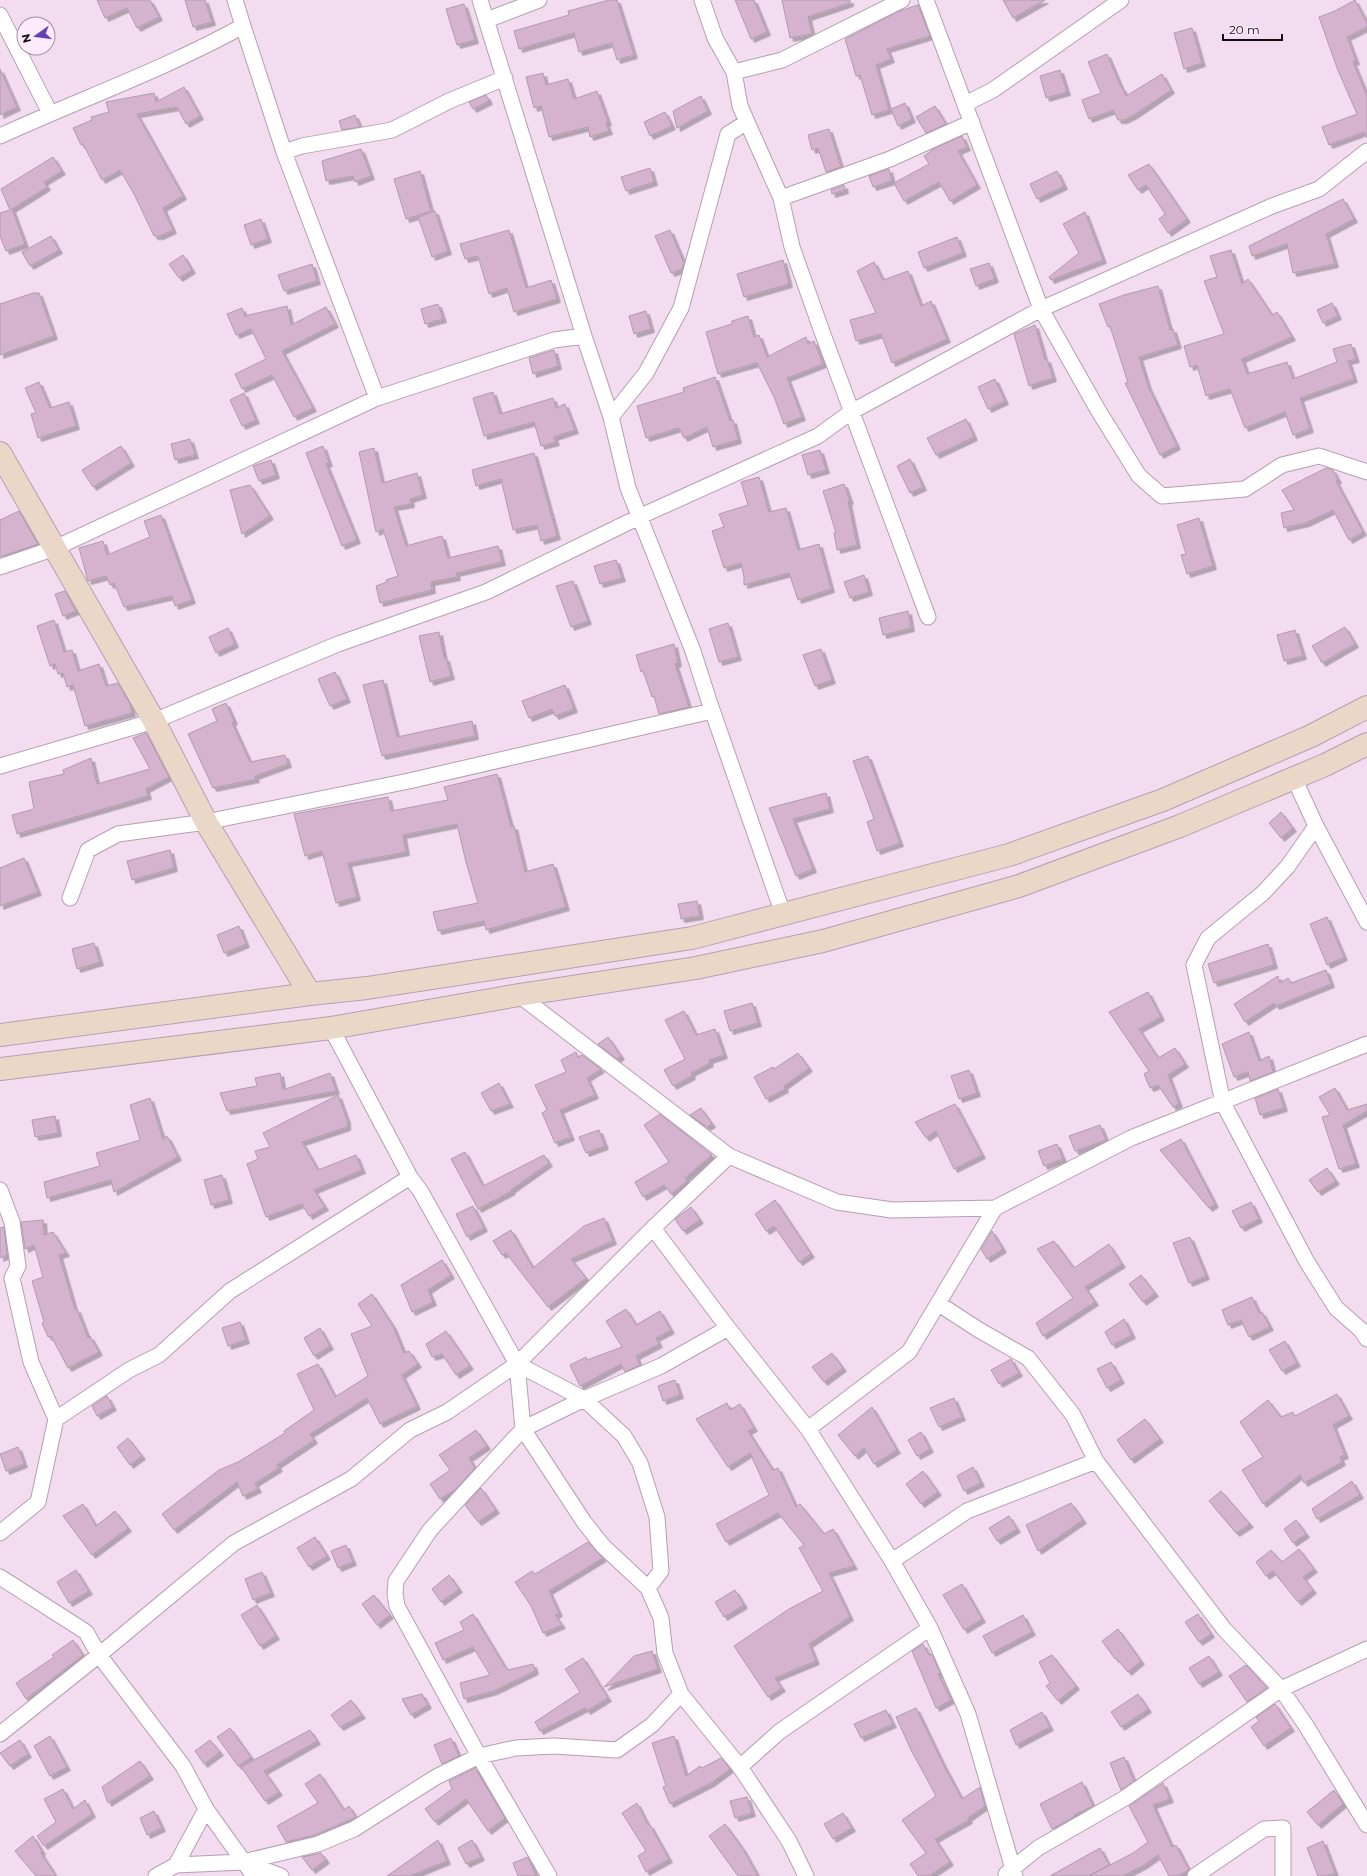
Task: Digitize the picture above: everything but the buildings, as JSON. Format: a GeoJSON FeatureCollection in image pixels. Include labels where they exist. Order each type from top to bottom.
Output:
{"type":"FeatureCollection","features":[{"type":"Feature","properties":{"kind":"main road"},"geometry":{"type":"LineString","coordinates":[[0,453],[154,721],[206,822],[310,994]]}},
{"type":"Feature","properties":{"kind":"main road"},"geometry":{"type":"LineString","coordinates":[[0,1035],[310,994],[367,988],[692,938],[1009,855],[1142,808],[1311,736],[1367,707]]}},
{"type":"Feature","properties":{"kind":"main road"},"geometry":{"type":"LineString","coordinates":[[0,1069],[331,1028],[519,995],[696,968],[830,939],[1019,886],[1180,826],[1325,765],[1367,744]]}},
{"type":"Feature","properties":{"kind":"street"},"geometry":{"type":"LineString","coordinates":[[235,0],[284,152],[377,398]]}},
{"type":"Feature","properties":{"kind":"street"},"geometry":{"type":"LineString","coordinates":[[480,0],[584,336],[611,417],[628,488],[641,516],[693,651],[712,711],[783,914]]}},
{"type":"Feature","properties":{"kind":"street"},"geometry":{"type":"LineString","coordinates":[[487,20],[539,0]]}},
{"type":"Feature","properties":{"kind":"street"},"geometry":{"type":"LineString","coordinates":[[702,0],[715,38],[734,72],[740,106],[781,198],[792,247],[850,412],[928,617]]}},
{"type":"Feature","properties":{"kind":"street"},"geometry":{"type":"LineString","coordinates":[[734,72],[782,60],[902,0]]}},
{"type":"Feature","properties":{"kind":"street"},"geometry":{"type":"LineString","coordinates":[[926,0],[1041,309],[1098,410],[1139,476],[1162,496],[1245,489],[1282,465],[1319,456],[1367,472]]}},
{"type":"Feature","properties":{"kind":"street"},"geometry":{"type":"LineString","coordinates":[[965,104],[993,90],[1121,0]]}},
{"type":"Feature","properties":{"kind":"street"},"geometry":{"type":"LineString","coordinates":[[0,15],[50,114]]}},
{"type":"Feature","properties":{"kind":"street"},"geometry":{"type":"LineString","coordinates":[[0,136],[145,75],[208,45],[243,26]]}},
{"type":"Feature","properties":{"kind":"street"},"geometry":{"type":"LineString","coordinates":[[284,152],[302,146],[392,130],[449,101],[505,78]]}},
{"type":"Feature","properties":{"kind":"street"},"geometry":{"type":"LineString","coordinates":[[611,417],[646,372],[681,308],[728,134],[747,122]]}},
{"type":"Feature","properties":{"kind":"street"},"geometry":{"type":"LineString","coordinates":[[781,198],[890,159],[972,122]]}},
{"type":"Feature","properties":{"kind":"street"},"geometry":{"type":"LineString","coordinates":[[0,766],[154,721],[338,644],[486,592],[641,516],[818,436],[850,412],[1041,309],[1272,206],[1319,188],[1367,151]]}},
{"type":"Feature","properties":{"kind":"street"},"geometry":{"type":"LineString","coordinates":[[0,567],[55,548],[377,398],[554,340],[584,336]]}},
{"type":"Feature","properties":{"kind":"street"},"geometry":{"type":"LineString","coordinates":[[70,898],[88,850],[118,834],[206,822],[409,781],[712,711]]}},
{"type":"Feature","properties":{"kind":"street"},"geometry":{"type":"LineString","coordinates":[[1294,778],[1316,826],[1367,922]]}},
{"type":"Feature","properties":{"kind":"street"},"geometry":{"type":"LineString","coordinates":[[1316,826],[1288,866],[1263,893],[1208,938],[1194,965],[1223,1103],[1307,1262],[1336,1308],[1365,1331]]}},
{"type":"Feature","properties":{"kind":"street"},"geometry":{"type":"LineString","coordinates":[[519,995],[729,1156],[837,1202],[892,1210],[915,1208],[996,1208],[1131,1138],[1223,1103],[1367,1044]]}},
{"type":"Feature","properties":{"kind":"street"},"geometry":{"type":"LineString","coordinates":[[331,1028],[410,1177],[425,1199],[517,1364],[523,1429],[584,1522],[603,1546],[648,1588],[661,1618],[665,1653],[681,1694],[740,1767],[789,1841],[806,1876]]}},
{"type":"Feature","properties":{"kind":"street"},"geometry":{"type":"LineString","coordinates":[[0,1734],[99,1656],[234,1543],[351,1479],[410,1430],[448,1412],[517,1364],[729,1156]]}},
{"type":"Feature","properties":{"kind":"street"},"geometry":{"type":"LineString","coordinates":[[56,1419],[129,1370],[159,1355],[230,1291],[410,1177]]}},
{"type":"Feature","properties":{"kind":"street"},"geometry":{"type":"LineString","coordinates":[[0,1190],[12,1222],[18,1266],[6,1280],[31,1362],[56,1419],[38,1502],[0,1533]]}},
{"type":"Feature","properties":{"kind":"street"},"geometry":{"type":"LineString","coordinates":[[808,1429],[909,1352],[996,1208]]}},
{"type":"Feature","properties":{"kind":"street"},"geometry":{"type":"LineString","coordinates":[[654,1228],[728,1328],[808,1429],[892,1561],[930,1628],[968,1714],[1010,1874],[1038,1848],[1125,1798],[1281,1689],[1367,1649]]}},
{"type":"Feature","properties":{"kind":"street"},"geometry":{"type":"LineString","coordinates":[[939,1304],[979,1330],[1028,1358],[1073,1415],[1096,1461],[1224,1629],[1281,1689],[1305,1724],[1367,1825]]}},
{"type":"Feature","properties":{"kind":"street"},"geometry":{"type":"LineString","coordinates":[[549,1876],[479,1756],[397,1606],[394,1594],[396,1581],[430,1530],[523,1429],[584,1399],[661,1366],[728,1328]]}},
{"type":"Feature","properties":{"kind":"street"},"geometry":{"type":"LineString","coordinates":[[517,1364],[584,1399],[624,1436],[640,1463],[657,1517],[660,1553],[661,1572],[648,1588]]}},
{"type":"Feature","properties":{"kind":"street"},"geometry":{"type":"LineString","coordinates":[[892,1561],[967,1511],[1096,1461]]}},
{"type":"Feature","properties":{"kind":"street"},"geometry":{"type":"LineString","coordinates":[[0,1577],[86,1632],[99,1656],[183,1766],[206,1809],[254,1876]]}},
{"type":"Feature","properties":{"kind":"street"},"geometry":{"type":"LineString","coordinates":[[740,1767],[779,1732],[930,1628]]}},
{"type":"Feature","properties":{"kind":"street"},"geometry":{"type":"LineString","coordinates":[[156,1876],[176,1865],[243,1862],[318,1844],[354,1829],[436,1778],[479,1756],[516,1748],[554,1746],[616,1750],[652,1725],[681,1694]]}},
{"type":"Feature","properties":{"kind":"street"},"geometry":{"type":"LineString","coordinates":[[176,1865],[206,1809]]}},
{"type":"Feature","properties":{"kind":"street"},"geometry":{"type":"LineString","coordinates":[[1195,1876],[1264,1829],[1283,1828],[1283,1876]]}},
{"type":"Feature","properties":{"kind":"street"},"geometry":{"type":"LineString","coordinates":[[243,1862],[281,1876]]}}]}
